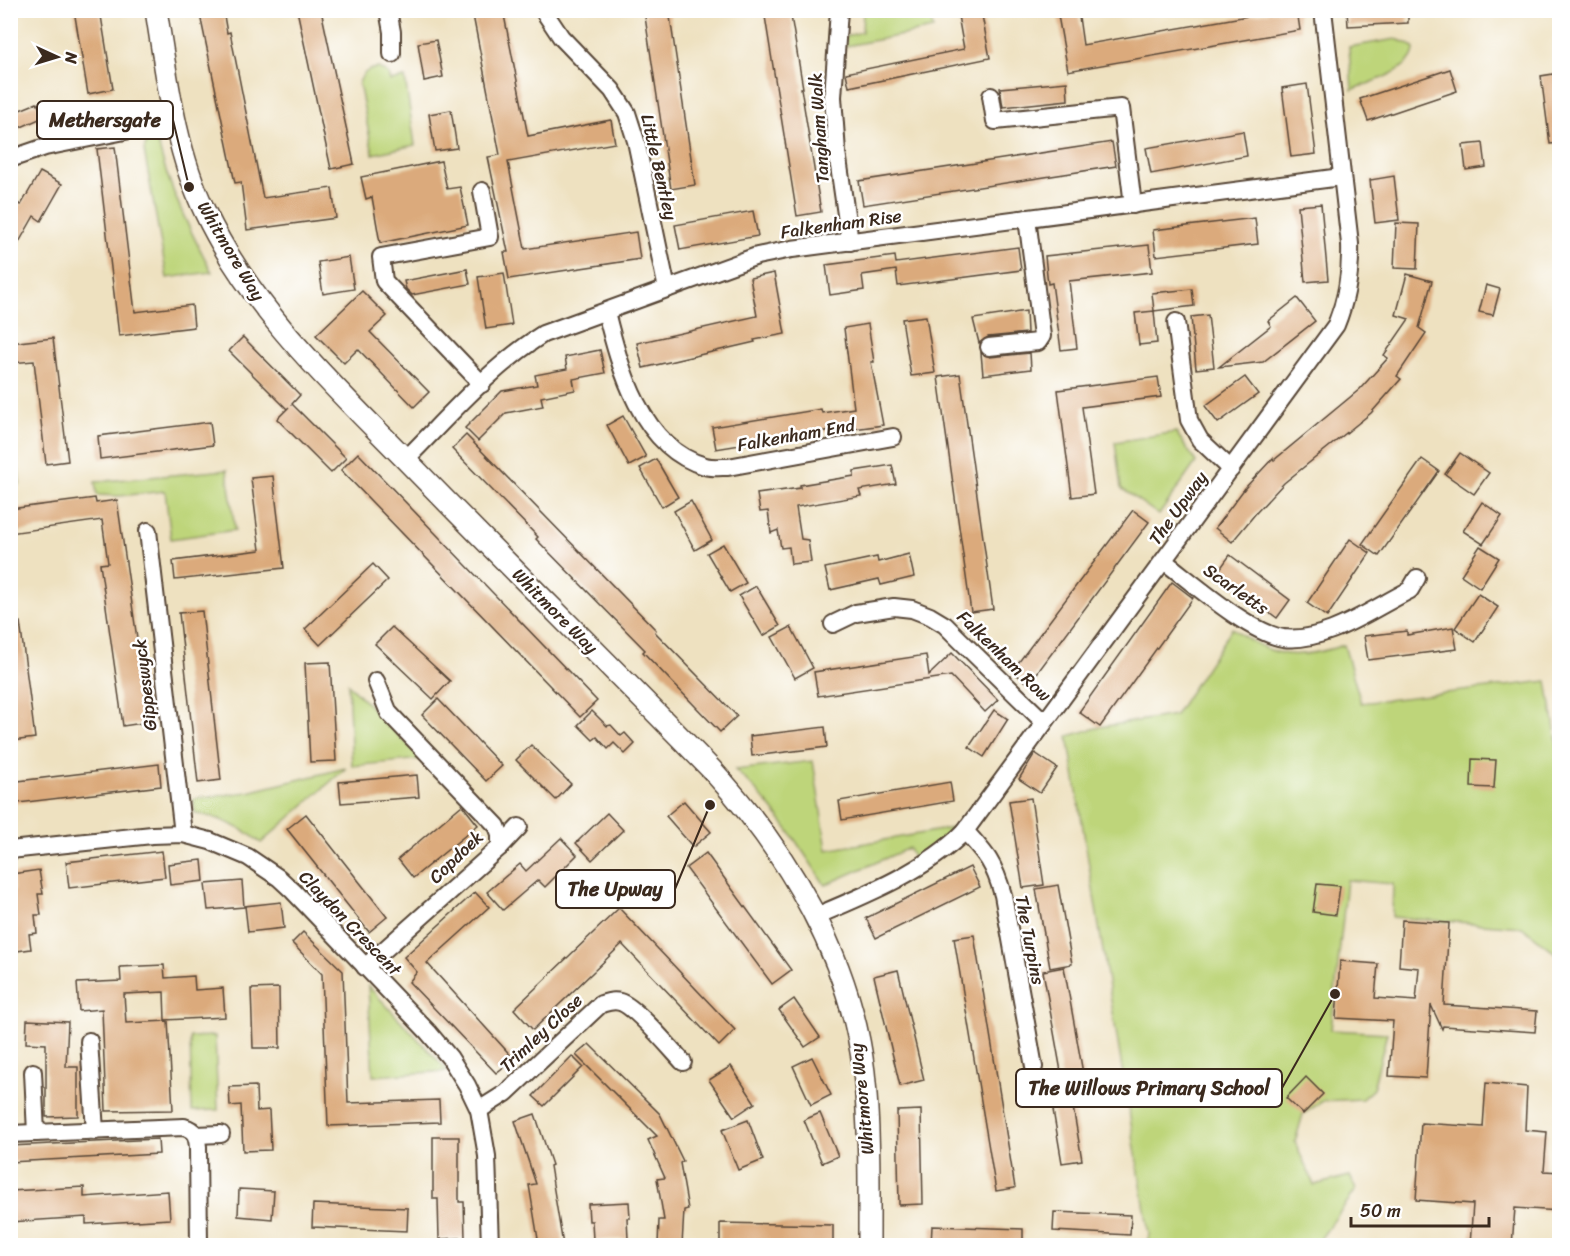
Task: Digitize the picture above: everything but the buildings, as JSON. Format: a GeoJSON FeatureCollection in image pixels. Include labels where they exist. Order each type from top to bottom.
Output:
{"type":"FeatureCollection","features":[{"type":"Feature","properties":{"kind":"street","name":"Whitmore Way"},"geometry":{"type":"LineString","coordinates":[[156,10],[175,121],[202,204],[241,273],[277,324],[745,805],[784,861],[816,916],[837,965],[850,1005],[863,1070],[869,1139],[869,1245]]}},
{"type":"Feature","properties":{"kind":"street"},"geometry":{"type":"LineString","coordinates":[[388,10],[392,32],[392,54]]}},
{"type":"Feature","properties":{"kind":"street","name":"Little Bentley"},"geometry":{"type":"LineString","coordinates":[[543,10],[561,37],[612,90],[627,113],[636,141],[667,289]]}},
{"type":"Feature","properties":{"kind":"street","name":"Tangham Walk"},"geometry":{"type":"LineString","coordinates":[[839,10],[833,97],[837,152],[850,242]]}},
{"type":"Feature","properties":{"kind":"street","name":"The Upway"},"geometry":{"type":"LineString","coordinates":[[816,916],[924,864],[947,849],[965,831],[1336,325],[1343,308],[1350,272],[1350,244],[1323,10]]}},
{"type":"Feature","properties":{"kind":"street"},"geometry":{"type":"LineString","coordinates":[[992,96],[995,121],[1121,108],[1133,205]]}},
{"type":"Feature","properties":{"kind":"street"},"geometry":{"type":"LineString","coordinates":[[10,159],[53,145],[175,121]]}},
{"type":"Feature","properties":{"kind":"street","name":"Falkenham Rise"},"geometry":{"type":"LineString","coordinates":[[406,459],[522,347],[543,334],[757,256],[792,249],[1341,177]]}},
{"type":"Feature","properties":{"kind":"street"},"geometry":{"type":"LineString","coordinates":[[482,191],[490,237],[381,257],[384,281],[482,384]]}},
{"type":"Feature","properties":{"kind":"street"},"geometry":{"type":"LineString","coordinates":[[989,347],[1038,342],[1042,336],[1026,218]]}},
{"type":"Feature","properties":{"kind":"street","name":"Falkenham End"},"geometry":{"type":"LineString","coordinates":[[606,312],[618,359],[628,387],[642,413],[663,440],[683,456],[706,467],[728,467],[893,437]]}},
{"type":"Feature","properties":{"kind":"street"},"geometry":{"type":"LineString","coordinates":[[1176,322],[1189,420],[1200,440],[1231,469]]}},
{"type":"Feature","properties":{"kind":"street","name":"Gippeswyck"},"geometry":{"type":"LineString","coordinates":[[148,531],[183,834]]}},
{"type":"Feature","properties":{"kind":"street","name":"Scarletts"},"geometry":{"type":"LineString","coordinates":[[1164,561],[1243,621],[1262,632],[1284,638],[1311,637],[1334,629],[1410,590],[1417,578]]}},
{"type":"Feature","properties":{"kind":"street","name":"Falkenham Row"},"geometry":{"type":"LineString","coordinates":[[833,624],[856,613],[894,607],[912,609],[930,616],[945,625],[1044,722]]}},
{"type":"Feature","properties":{"kind":"street","name":"Copdoek"},"geometry":{"type":"LineString","coordinates":[[365,967],[500,847],[500,834],[497,826],[389,713],[376,681]]}},
{"type":"Feature","properties":{"kind":"street"},"geometry":{"type":"LineString","coordinates":[[500,847],[519,827]]}},
{"type":"Feature","properties":{"kind":"street","name":"The Turpins"},"geometry":{"type":"LineString","coordinates":[[965,831],[996,869],[1003,895],[1034,1067]]}},
{"type":"Feature","properties":{"kind":"street","name":"Claydon Crescent"},"geometry":{"type":"LineString","coordinates":[[10,850],[152,835],[183,834],[210,841],[248,857],[279,878],[429,1032],[450,1058],[466,1084],[479,1110],[487,1156],[490,1245]]}},
{"type":"Feature","properties":{"kind":"street","name":"Trimley Close"},"geometry":{"type":"LineString","coordinates":[[479,1110],[506,1093],[601,1004],[611,1001],[622,1002],[633,1009],[683,1062]]}},
{"type":"Feature","properties":{"kind":"street"},"geometry":{"type":"LineString","coordinates":[[89,1041],[95,1131]]}},
{"type":"Feature","properties":{"kind":"street"},"geometry":{"type":"LineString","coordinates":[[33,1072],[36,1133]]}},
{"type":"Feature","properties":{"kind":"street"},"geometry":{"type":"LineString","coordinates":[[10,1134],[189,1128],[196,1135],[198,1153],[199,1245]]}},
{"type":"Feature","properties":{"kind":"street"},"geometry":{"type":"LineString","coordinates":[[196,1135],[221,1134]]}},
{"type":"Feature","properties":{"kind":"green space"},"geometry":{"type":"Polygon","coordinates":[[[863,11],[929,11],[933,29],[846,46],[846,36],[862,32],[863,11]]]}},
{"type":"Feature","properties":{"kind":"green space"},"geometry":{"type":"Polygon","coordinates":[[[1396,39],[1409,44],[1414,49],[1412,57],[1406,64],[1389,75],[1352,90],[1349,47],[1396,39]]]}},
{"type":"Feature","properties":{"kind":"green space"},"geometry":{"type":"Polygon","coordinates":[[[379,68],[388,74],[390,81],[405,78],[415,145],[373,154],[359,83],[366,72],[379,68]]]}},
{"type":"Feature","properties":{"kind":"green space"},"geometry":{"type":"Polygon","coordinates":[[[155,139],[181,209],[212,272],[167,278],[144,150],[147,141],[155,139]]]}},
{"type":"Feature","properties":{"kind":"green space"},"geometry":{"type":"Polygon","coordinates":[[[10,248],[18,252],[17,284],[11,285],[10,248]]]}},
{"type":"Feature","properties":{"kind":"green space"},"geometry":{"type":"Polygon","coordinates":[[[10,408],[20,484],[11,485],[10,485],[10,408]]]}},
{"type":"Feature","properties":{"kind":"green space"},"geometry":{"type":"Polygon","coordinates":[[[1176,432],[1196,462],[1159,515],[1121,488],[1115,442],[1176,432]]]}},
{"type":"Feature","properties":{"kind":"green space"},"geometry":{"type":"Polygon","coordinates":[[[227,470],[235,530],[171,539],[165,491],[119,496],[97,495],[95,482],[227,470]]]}},
{"type":"Feature","properties":{"kind":"green space"},"geometry":{"type":"Polygon","coordinates":[[[1232,628],[1260,646],[1285,654],[1312,653],[1344,645],[1361,703],[1547,681],[1559,754],[1559,956],[1522,927],[1392,917],[1393,884],[1347,880],[1331,1030],[1387,1033],[1373,1089],[1362,1099],[1323,1101],[1303,1114],[1295,1142],[1314,1185],[1350,1176],[1356,1190],[1316,1245],[1147,1245],[1149,1234],[1068,736],[1100,727],[1175,715],[1232,628]]]}},
{"type":"Feature","properties":{"kind":"green space"},"geometry":{"type":"Polygon","coordinates":[[[348,684],[422,759],[352,766],[348,684]]]}},
{"type":"Feature","properties":{"kind":"green space"},"geometry":{"type":"Polygon","coordinates":[[[813,761],[827,850],[953,828],[937,844],[914,860],[909,848],[825,885],[773,810],[735,770],[813,761]]]}},
{"type":"Feature","properties":{"kind":"green space"},"geometry":{"type":"Polygon","coordinates":[[[346,768],[261,843],[230,824],[195,813],[193,799],[248,792],[346,768]]]}},
{"type":"Feature","properties":{"kind":"green space"},"geometry":{"type":"Polygon","coordinates":[[[368,986],[448,1071],[373,1076],[368,986]]]}},
{"type":"Feature","properties":{"kind":"green space"},"geometry":{"type":"Polygon","coordinates":[[[215,1036],[218,1110],[192,1111],[190,1037],[215,1036]]]}},
{"type":"Feature","properties":{"kind":"place","name":"Methersgate"},"geometry":{"type":"Point","coordinates":[189,187]}},
{"type":"Feature","properties":{"kind":"place","name":"The Upway"},"geometry":{"type":"Point","coordinates":[710,805]}},
{"type":"Feature","properties":{"kind":"place","name":"The Willows Primary School"},"geometry":{"type":"Point","coordinates":[1335,994]}}]}
